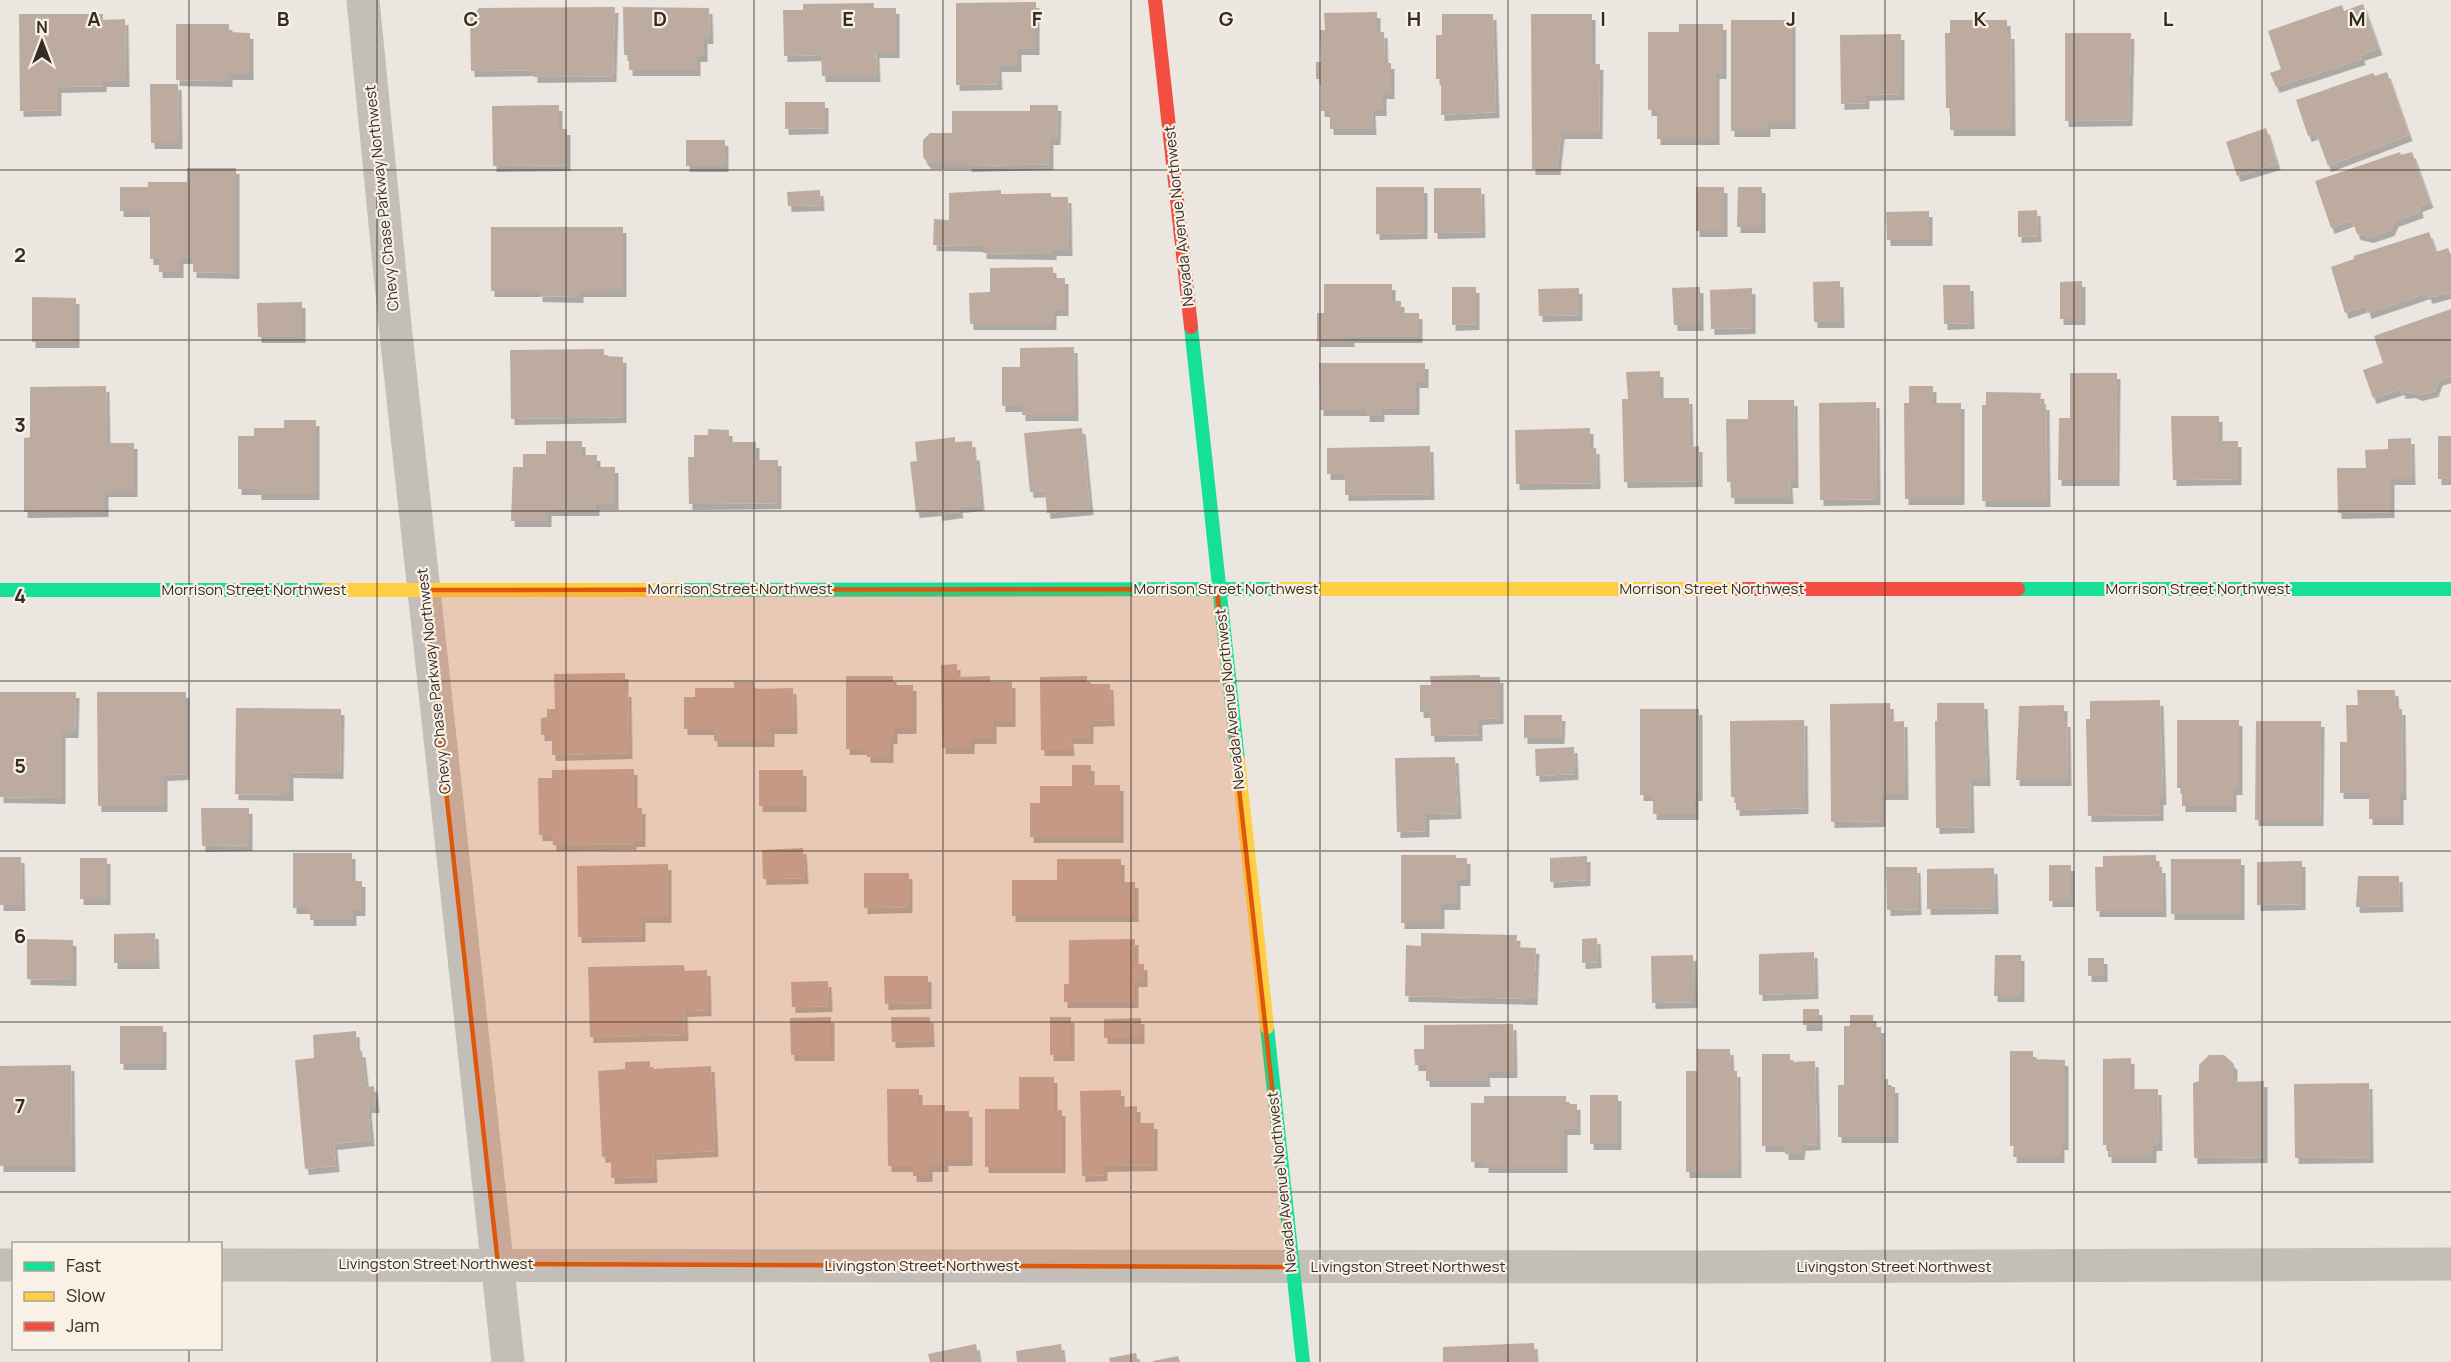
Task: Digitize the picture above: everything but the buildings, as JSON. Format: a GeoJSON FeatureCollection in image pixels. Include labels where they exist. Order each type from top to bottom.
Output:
{"type":"FeatureCollection","features":[{"type":"Feature","properties":{"kind":"street","name":"Chevy Chase Parkway Northwest"},"geometry":{"type":"LineString","coordinates":[[363,0],[424,590],[508,1362]]}},
{"type":"Feature","properties":{"kind":"street","name":"Nevada Avenue Northwest"},"geometry":{"type":"LineString","coordinates":[[1155,0],[1217,589],[1303,1362]]}},
{"type":"Feature","properties":{"kind":"street","name":"Morrison Street Northwest"},"geometry":{"type":"LineString","coordinates":[[0,590],[2451,589]]}},
{"type":"Feature","properties":{"kind":"street","name":"Livingston Street Northwest"},"geometry":{"type":"LineString","coordinates":[[222,1264],[1292,1267],[2451,1264]]}},
{"type":"Feature","properties":{"kind":"highlighted area"},"geometry":{"type":"Polygon","coordinates":[[[1217,589],[1292,1267],[498,1264],[424,590],[1217,589]]]}},
{"type":"Feature","properties":{"kind":"traffic: fast"},"geometry":{"type":"LineString","coordinates":[[1191,327],[1238,760]]}},
{"type":"Feature","properties":{"kind":"traffic: fast"},"geometry":{"type":"LineString","coordinates":[[676,590],[1282,589]]}},
{"type":"Feature","properties":{"kind":"traffic: fast"},"geometry":{"type":"LineString","coordinates":[[2018,589],[2451,589]]}},
{"type":"Feature","properties":{"kind":"traffic: fast"},"geometry":{"type":"LineString","coordinates":[[0,590],[326,590]]}},
{"type":"Feature","properties":{"kind":"traffic: fast"},"geometry":{"type":"LineString","coordinates":[[1267,1027],[1303,1362]]}},
{"type":"Feature","properties":{"kind":"traffic: slow"},"geometry":{"type":"LineString","coordinates":[[1282,589],[1738,589]]}},
{"type":"Feature","properties":{"kind":"traffic: slow"},"geometry":{"type":"LineString","coordinates":[[326,590],[676,590]]}},
{"type":"Feature","properties":{"kind":"traffic: slow"},"geometry":{"type":"LineString","coordinates":[[1238,760],[1267,1027]]}},
{"type":"Feature","properties":{"kind":"traffic: jam"},"geometry":{"type":"LineString","coordinates":[[1155,0],[1191,327]]}},
{"type":"Feature","properties":{"kind":"traffic: jam"},"geometry":{"type":"LineString","coordinates":[[1738,589],[2018,589]]}}]}
